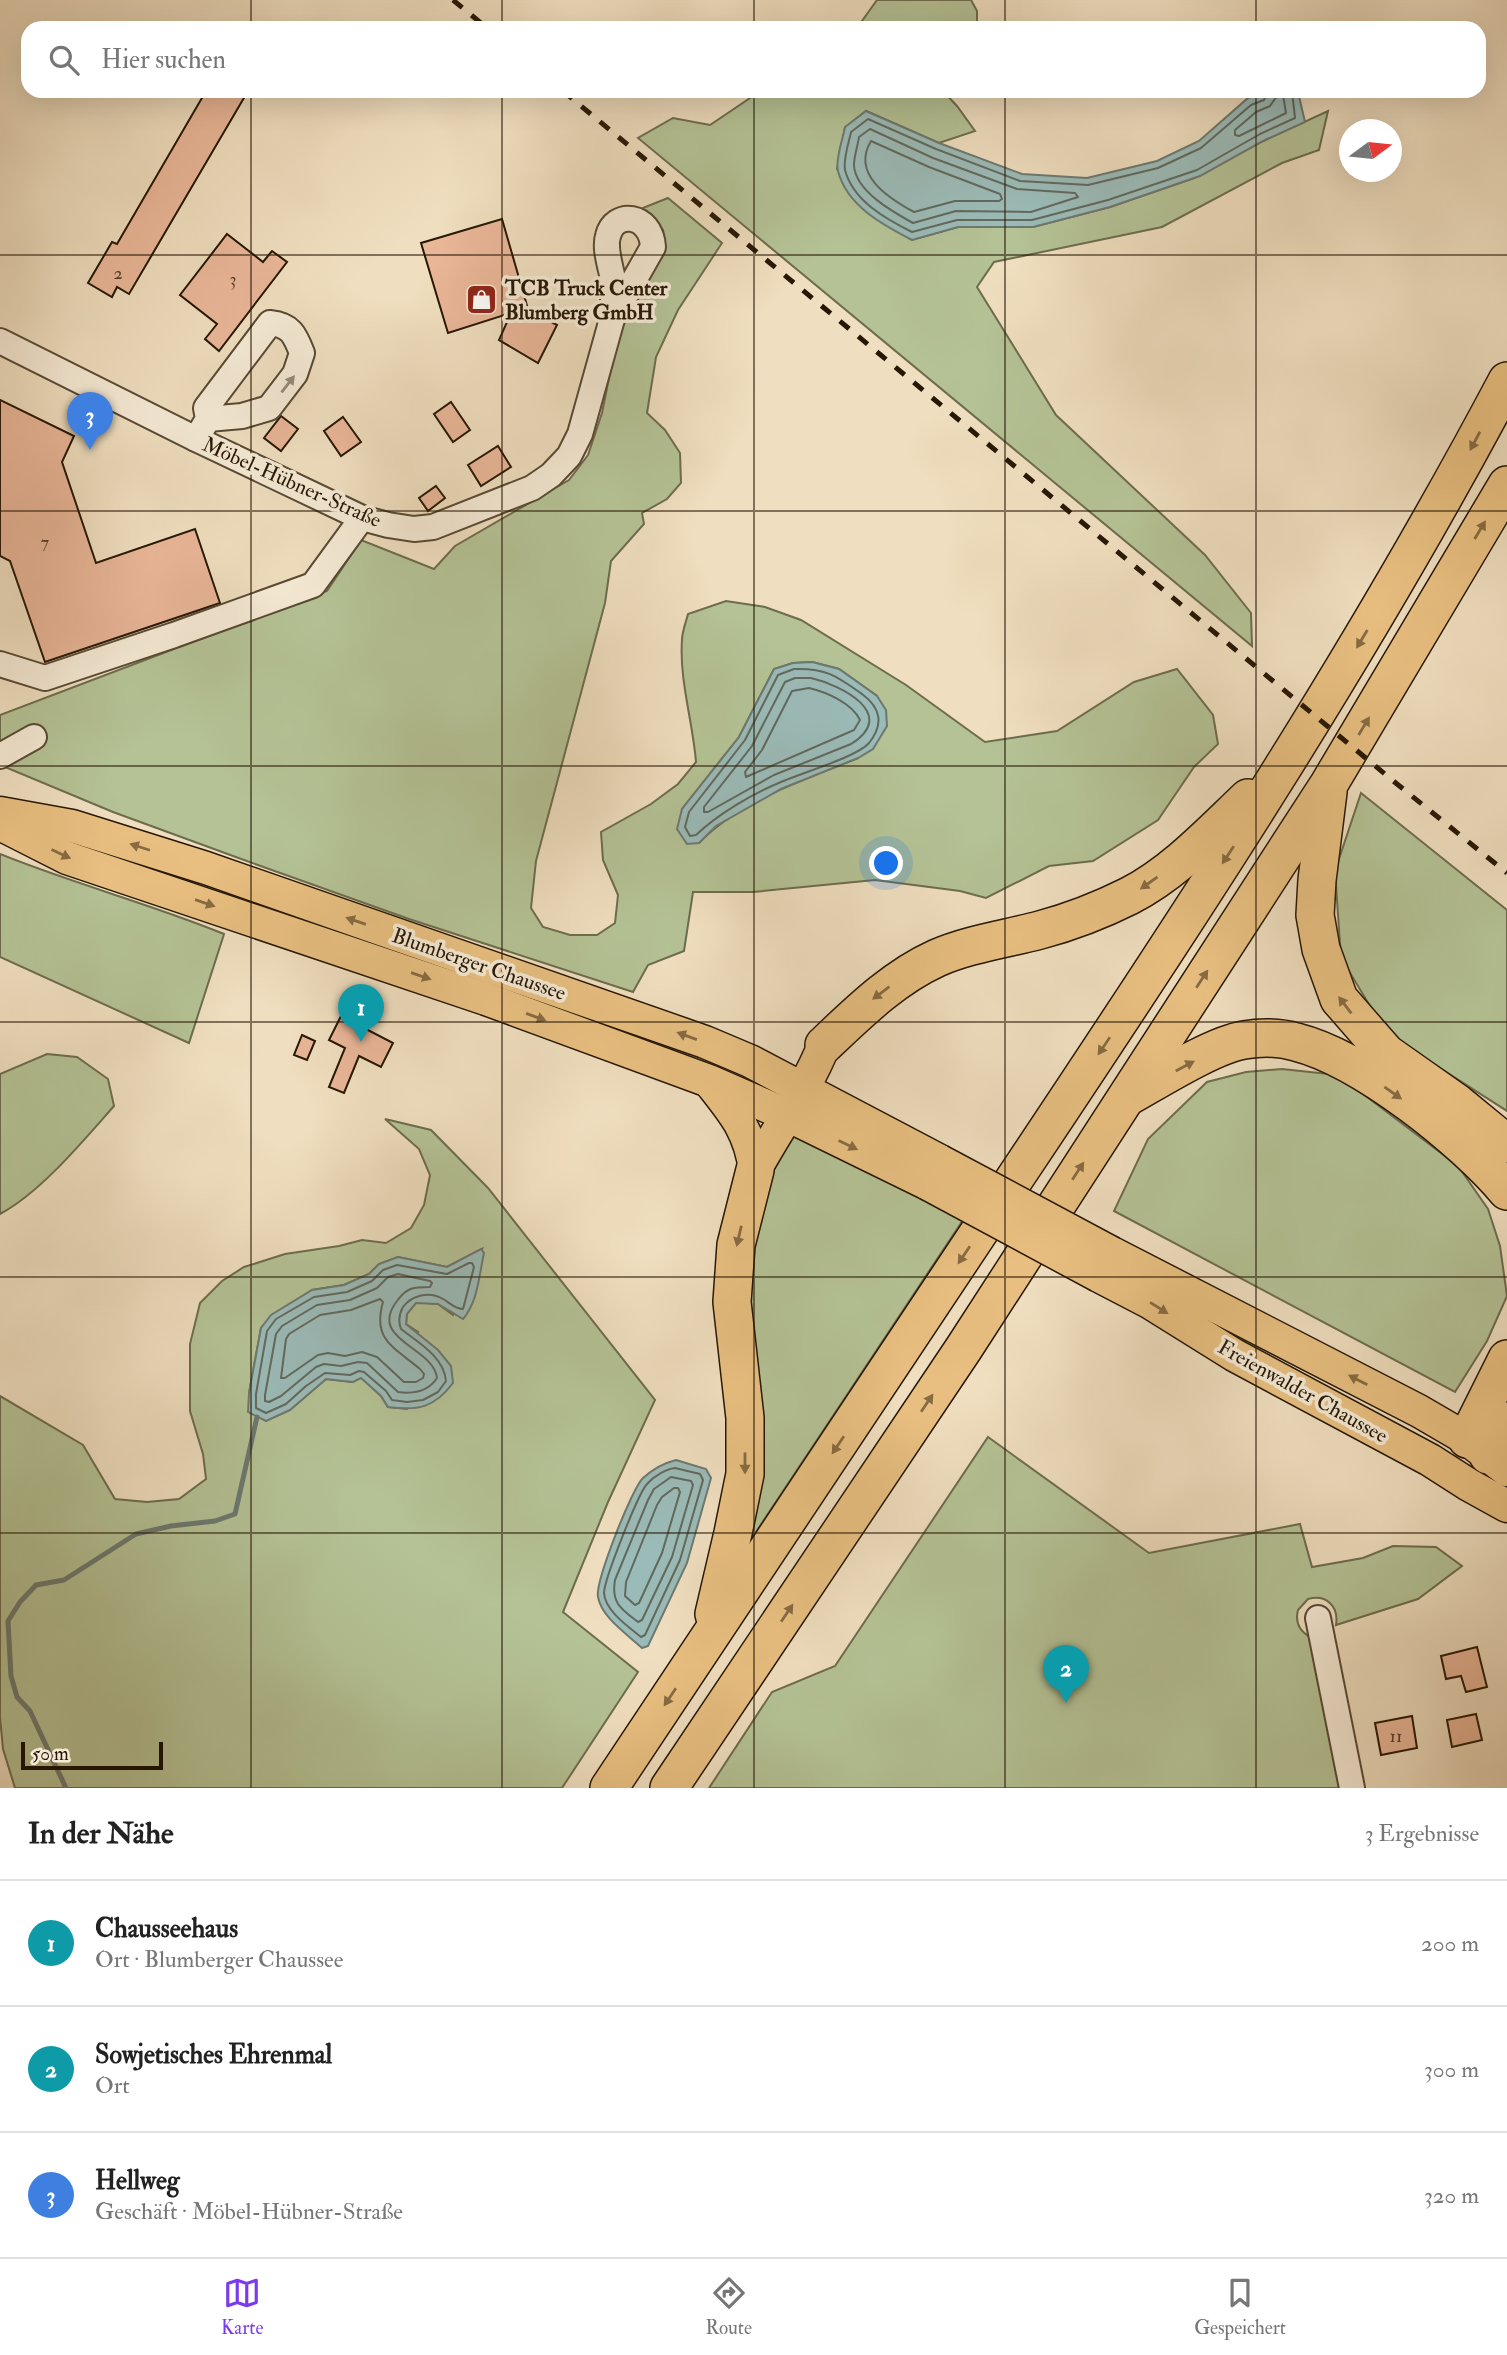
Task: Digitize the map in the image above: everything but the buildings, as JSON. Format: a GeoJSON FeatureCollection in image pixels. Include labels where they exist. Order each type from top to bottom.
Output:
{"type":"FeatureCollection","features":[{"type":"Feature","properties":{"kind":"highway"},"geometry":{"type":"LineString","coordinates":[[609,1788],[1135,999],[1291,756],[1411,556],[1507,381]]}},
{"type":"Feature","properties":{"kind":"highway"},"geometry":{"type":"LineString","coordinates":[[669,1788],[964,1348],[1329,784],[1507,485]]}},
{"type":"Feature","properties":{"kind":"highway"},"geometry":{"type":"LineString","coordinates":[[824,1045],[876,996],[907,974],[939,958],[1043,929],[1132,895],[1174,866],[1202,842],[1291,756]]}},
{"type":"Feature","properties":{"kind":"highway"},"geometry":{"type":"LineString","coordinates":[[1329,784],[1315,915],[1321,949],[1339,999],[1386,1053],[1457,1103],[1507,1144]]}},
{"type":"Feature","properties":{"kind":"highway"},"geometry":{"type":"LineString","coordinates":[[1125,1098],[1209,1053],[1241,1040],[1270,1037],[1298,1042],[1339,1058],[1439,1125],[1485,1166],[1507,1191]]}},
{"type":"Feature","properties":{"kind":"highway"},"geometry":{"type":"LineString","coordinates":[[708,1640],[745,1474],[744,1418],[732,1302],[736,1245],[755,1170]]}},
{"type":"Feature","properties":{"kind":"highway"},"geometry":{"type":"LineString","coordinates":[[1474,1463],[1507,1359]]}},
{"type":"Feature","properties":{"kind":"highway"},"geometry":{"type":"LineString","coordinates":[[1474,1463],[1507,1421]]}},
{"type":"Feature","properties":{"kind":"main road","name":"Blumberger Chaussee"},"geometry":{"type":"LineString","coordinates":[[0,813],[72,826],[206,868],[651,1023],[750,1061],[804,1089],[934,1173]]}},
{"type":"Feature","properties":{"kind":"main road","name":"Blumberger Chaussee"},"geometry":{"type":"LineString","coordinates":[[0,824],[67,858],[486,999],[709,1081],[934,1173]]}},
{"type":"Feature","properties":{"kind":"main road"},"geometry":{"type":"LineString","coordinates":[[750,1061],[793,1057],[824,1045]]}},
{"type":"Feature","properties":{"kind":"main road"},"geometry":{"type":"LineString","coordinates":[[755,1170],[804,1089],[824,1045]]}},
{"type":"Feature","properties":{"kind":"main road"},"geometry":{"type":"LineString","coordinates":[[709,1081],[746,1132],[755,1170]]}},
{"type":"Feature","properties":{"kind":"main road","name":"Freienwalder Chaussee"},"geometry":{"type":"LineString","coordinates":[[934,1173],[1106,1264],[1419,1411],[1474,1463],[1507,1506]]}},
{"type":"Feature","properties":{"kind":"street","name":"Möbel-Hübner-Straße"},"geometry":{"type":"LineString","coordinates":[[0,341],[202,429],[362,518],[414,529],[433,527],[532,488],[551,475],[569,456],[580,434],[612,319]]}},
{"type":"Feature","properties":{"kind":"street"},"geometry":{"type":"LineString","coordinates":[[0,664],[46,678],[313,585],[362,518]]}},
{"type":"Feature","properties":{"kind":"street"},"geometry":{"type":"LineString","coordinates":[[0,756],[34,737]]}},
{"type":"Feature","properties":{"kind":"street"},"geometry":{"type":"LineString","coordinates":[[1318,1618],[1352,1788]]}},
{"type":"Feature","properties":{"kind":"green space"},"geometry":{"type":"Polygon","coordinates":[[[877,0],[971,0],[977,11],[977,21],[862,21],[877,0]]]}},
{"type":"Feature","properties":{"kind":"green space"},"geometry":{"type":"Polygon","coordinates":[[[750,98],[950,98],[975,131],[939,143],[866,111],[845,128],[837,169],[912,240],[958,227],[1033,227],[1110,207],[1194,178],[1263,141],[1328,111],[1319,150],[1282,163],[1162,227],[994,262],[977,287],[1056,415],[1205,555],[1251,613],[1252,646],[638,138],[673,118],[710,125],[750,98]]]}},
{"type":"Feature","properties":{"kind":"green space"},"geometry":{"type":"Polygon","coordinates":[[[668,198],[722,243],[678,310],[656,357],[647,413],[665,430],[680,453],[681,483],[667,499],[642,513],[644,524],[611,561],[605,603],[536,861],[531,908],[543,927],[570,935],[597,935],[615,923],[618,895],[603,860],[601,832],[651,804],[678,784],[696,762],[682,670],[683,634],[688,614],[726,601],[765,607],[801,620],[906,685],[985,742],[1057,731],[1134,682],[1177,669],[1213,715],[1218,744],[1194,767],[1158,820],[1093,861],[1049,866],[986,898],[960,891],[875,880],[753,892],[693,892],[684,951],[648,965],[633,992],[409,919],[244,860],[113,812],[0,765],[0,715],[327,591],[361,540],[434,569],[455,546],[569,480],[588,455],[602,413],[615,348],[626,317],[664,246],[663,230],[643,208],[668,198]],[[812,662],[793,663],[774,669],[739,737],[682,809],[687,843],[699,843],[734,815],[774,793],[858,758],[877,696],[839,669],[812,662]]]}},
{"type":"Feature","properties":{"kind":"green space"},"geometry":{"type":"Polygon","coordinates":[[[1361,793],[1507,910],[1507,1111],[1387,1034],[1341,958],[1335,871],[1361,793]]]}},
{"type":"Feature","properties":{"kind":"green space"},"geometry":{"type":"Polygon","coordinates":[[[0,854],[224,934],[189,1043],[0,957],[0,854]]]}},
{"type":"Feature","properties":{"kind":"green space"},"geometry":{"type":"Polygon","coordinates":[[[47,1054],[77,1057],[108,1079],[114,1106],[46,1179],[0,1214],[0,1074],[47,1054]]]}},
{"type":"Feature","properties":{"kind":"green space"},"geometry":{"type":"Polygon","coordinates":[[[1282,1069],[1338,1075],[1458,1166],[1488,1209],[1500,1246],[1507,1296],[1487,1341],[1455,1392],[1114,1211],[1148,1139],[1207,1082],[1246,1072],[1282,1069]]]}},
{"type":"Feature","properties":{"kind":"green space"},"geometry":{"type":"Polygon","coordinates":[[[385,1119],[431,1130],[488,1188],[655,1400],[608,1502],[563,1612],[638,1672],[562,1788],[15,1788],[3,1749],[0,1717],[0,1396],[83,1445],[115,1499],[147,1502],[179,1499],[206,1479],[203,1454],[190,1411],[190,1344],[200,1303],[222,1281],[244,1267],[285,1254],[362,1240],[386,1243],[411,1228],[424,1205],[430,1175],[419,1149],[385,1119]],[[482,1249],[447,1267],[398,1257],[379,1264],[369,1274],[344,1285],[312,1290],[261,1328],[249,1393],[249,1412],[266,1421],[290,1410],[326,1379],[352,1382],[361,1377],[381,1396],[388,1407],[407,1409],[418,1332],[406,1324],[407,1314],[416,1302],[438,1304],[453,1315],[482,1249]]]}},
{"type":"Feature","properties":{"kind":"green space"},"geometry":{"type":"Polygon","coordinates":[[[793,1131],[963,1220],[736,1562],[742,1343],[753,1208],[793,1131]]]}},
{"type":"Feature","properties":{"kind":"green space"},"geometry":{"type":"Polygon","coordinates":[[[988,1437],[1149,1553],[1300,1524],[1312,1567],[1363,1558],[1393,1546],[1436,1547],[1462,1566],[1418,1599],[1336,1625],[1333,1607],[1326,1600],[1308,1599],[1298,1610],[1299,1626],[1310,1637],[1343,1788],[709,1788],[772,1692],[835,1666],[988,1437]]]}},
{"type":"Feature","properties":{"kind":"water"},"geometry":{"type":"Polygon","coordinates":[[[1248,98],[1299,98],[1305,122],[1263,141],[1200,176],[1110,207],[1033,227],[958,227],[912,240],[878,221],[858,204],[849,194],[837,166],[845,127],[866,111],[939,143],[1022,174],[1087,178],[1157,161],[1199,141],[1248,98]]]}},
{"type":"Feature","properties":{"kind":"water"},"geometry":{"type":"Polygon","coordinates":[[[812,662],[839,669],[877,696],[886,710],[887,726],[873,749],[858,758],[781,789],[716,826],[699,843],[687,844],[677,829],[682,809],[739,737],[774,669],[793,663],[812,662]]]}},
{"type":"Feature","properties":{"kind":"water"},"geometry":{"type":"Polygon","coordinates":[[[481,1249],[484,1253],[477,1288],[472,1305],[463,1319],[438,1304],[416,1303],[407,1314],[406,1324],[438,1350],[451,1366],[453,1383],[432,1403],[417,1408],[388,1407],[381,1396],[361,1378],[353,1382],[326,1379],[290,1410],[266,1421],[248,1412],[261,1328],[271,1315],[312,1290],[344,1285],[369,1274],[379,1264],[398,1257],[447,1267],[481,1249]]]}},
{"type":"Feature","properties":{"kind":"water"},"geometry":{"type":"Polygon","coordinates":[[[676,1460],[706,1469],[711,1478],[687,1563],[648,1646],[642,1648],[604,1612],[598,1597],[599,1588],[615,1536],[638,1485],[655,1469],[676,1460]]]}},
{"type":"Feature","properties":{"kind":"waterway"},"geometry":{"type":"LineString","coordinates":[[66,1788],[30,1711],[17,1697],[11,1676],[8,1621],[20,1602],[36,1585],[64,1580],[136,1534],[171,1526],[215,1521],[235,1514],[257,1417]]}},
{"type":"Feature","properties":{"kind":"railway"},"geometry":{"type":"LineString","coordinates":[[453,0],[478,21]]}},
{"type":"Feature","properties":{"kind":"railway"},"geometry":{"type":"LineString","coordinates":[[571,98],[1507,873]]}},
{"type":"Feature","properties":{"kind":"place","name":"TCB Truck Center Blumberg GmbH"},"geometry":{"type":"Point","coordinates":[482,300]}},
{"type":"Feature","properties":{"kind":"place","name":"Hellweg"},"geometry":{"type":"Point","coordinates":[90,450]}},
{"type":"Feature","properties":{"kind":"place","name":"Chausseehaus"},"geometry":{"type":"Point","coordinates":[361,1042]}},
{"type":"Feature","properties":{"kind":"place","name":"Sowjetisches Ehrenmal"},"geometry":{"type":"Point","coordinates":[1066,1703]}}]}
